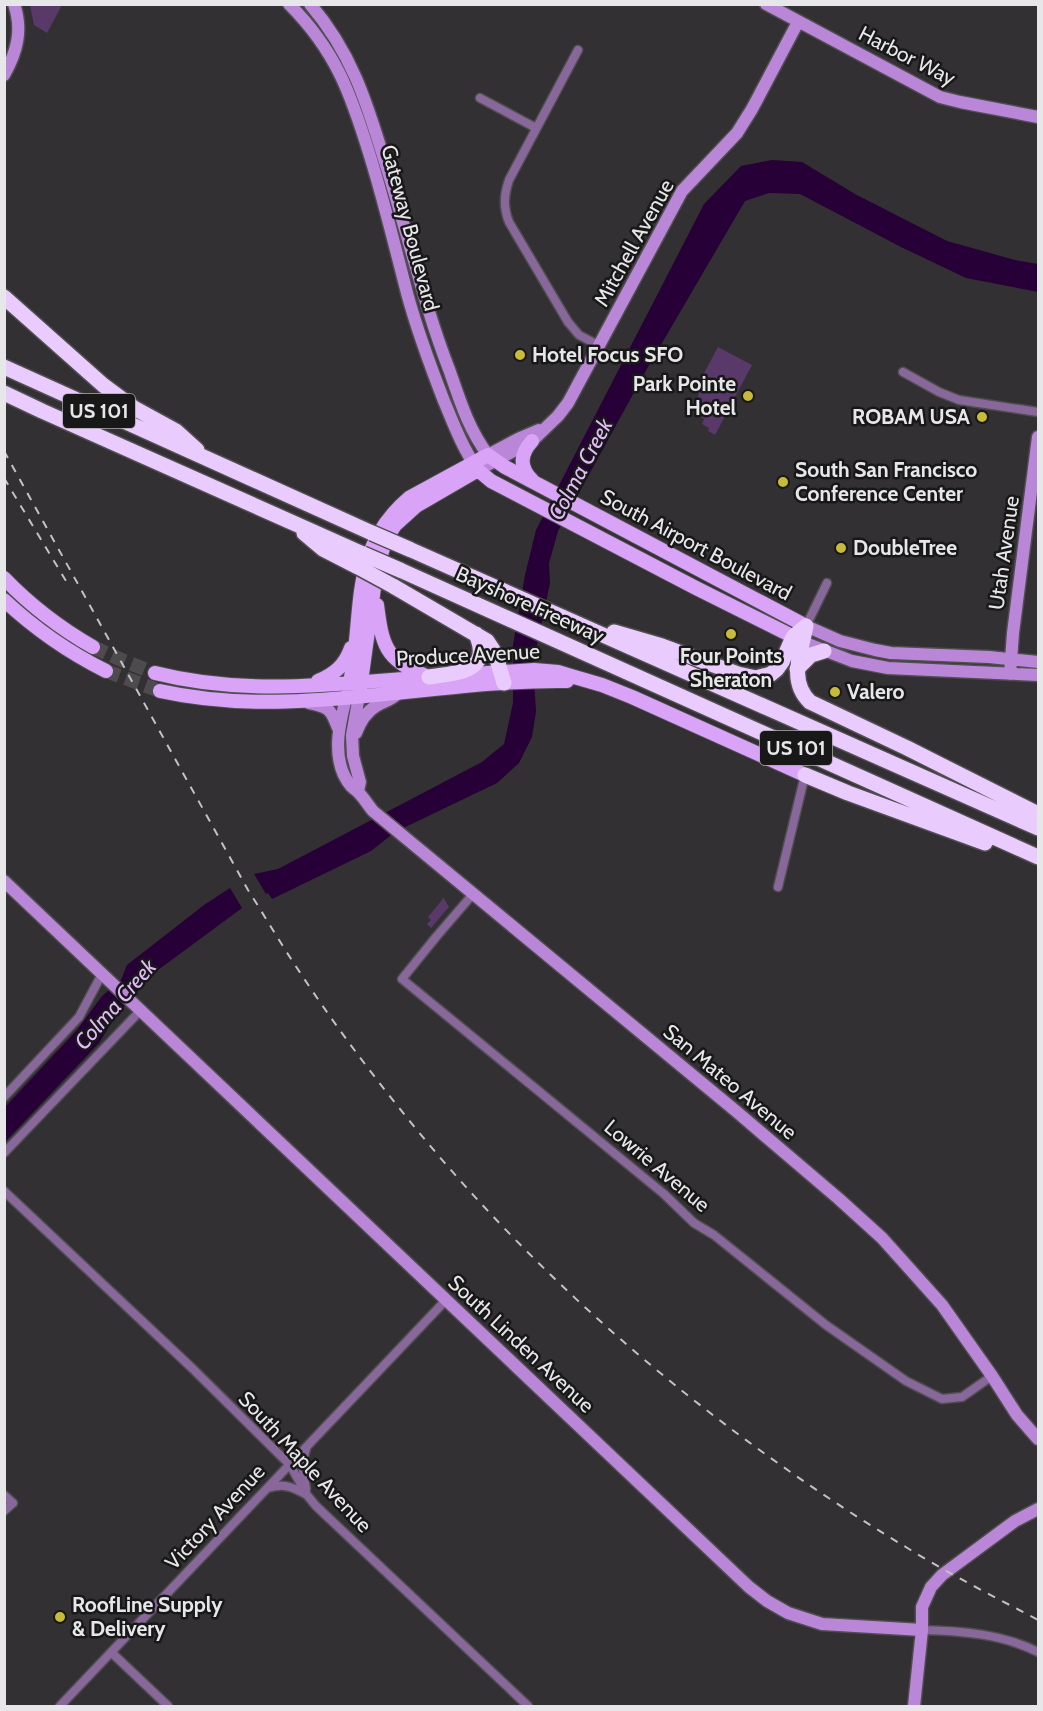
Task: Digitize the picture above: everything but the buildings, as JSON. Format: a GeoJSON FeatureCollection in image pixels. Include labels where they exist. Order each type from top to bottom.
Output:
{"type":"FeatureCollection","features":[{"type":"Feature","properties":{"kind":"highway"},"geometry":{"type":"LineString","coordinates":[[4,297],[103,386],[178,440]]}},
{"type":"Feature","properties":{"kind":"highway","name":"US 101"},"geometry":{"type":"LineString","coordinates":[[4,368],[178,440]]}},
{"type":"Feature","properties":{"kind":"highway","name":"US 101"},"geometry":{"type":"LineString","coordinates":[[4,393],[292,523],[323,549],[361,560]]}},
{"type":"Feature","properties":{"kind":"highway","name":"Bayshore Freeway"},"geometry":{"type":"LineString","coordinates":[[178,440],[215,463],[1038,828]]}},
{"type":"Feature","properties":{"kind":"highway"},"geometry":{"type":"LineString","coordinates":[[361,560],[393,586],[476,634],[491,647],[506,677]]}},
{"type":"Feature","properties":{"kind":"highway","name":"Bayshore Freeway"},"geometry":{"type":"LineString","coordinates":[[361,560],[400,570],[1038,859]]}},
{"type":"Feature","properties":{"kind":"highway"},"geometry":{"type":"LineString","coordinates":[[557,615],[662,646],[738,674],[756,678],[771,674],[777,669],[800,635]]}},
{"type":"Feature","properties":{"kind":"highway"},"geometry":{"type":"LineString","coordinates":[[429,677],[470,669],[481,653],[476,634]]}},
{"type":"Feature","properties":{"kind":"highway"},"geometry":{"type":"LineString","coordinates":[[800,635],[797,680],[800,690],[810,702],[1038,814]]}},
{"type":"Feature","properties":{"kind":"highway"},"geometry":{"type":"LineString","coordinates":[[797,669],[811,655],[824,651]]}},
{"type":"Feature","properties":{"kind":"highway"},"geometry":{"type":"LineString","coordinates":[[805,775],[885,807],[1038,859]]}},
{"type":"Feature","properties":{"kind":"main road"},"geometry":{"type":"LineString","coordinates":[[532,441],[522,455],[522,463],[524,470],[538,484]]}},
{"type":"Feature","properties":{"kind":"main road"},"geometry":{"type":"LineString","coordinates":[[356,682],[357,628],[363,576],[379,531],[399,507],[410,498],[492,458]]}},
{"type":"Feature","properties":{"kind":"main road","name":"South Airport Boulevard"},"geometry":{"type":"LineString","coordinates":[[492,458],[587,510],[800,635]]}},
{"type":"Feature","properties":{"kind":"main road"},"geometry":{"type":"LineString","coordinates":[[353,697],[382,550],[387,537],[404,515],[475,466]]}},
{"type":"Feature","properties":{"kind":"main road","name":"South Airport Boulevard"},"geometry":{"type":"LineString","coordinates":[[475,466],[491,481],[578,527],[800,635]]}},
{"type":"Feature","properties":{"kind":"main road"},"geometry":{"type":"LineString","coordinates":[[4,578],[40,612],[93,647]]}},
{"type":"Feature","properties":{"kind":"main road"},"geometry":{"type":"LineString","coordinates":[[375,585],[381,632],[389,652],[402,665],[429,677]]}},
{"type":"Feature","properties":{"kind":"main road"},"geometry":{"type":"LineString","coordinates":[[4,600],[51,639],[106,671]]}},
{"type":"Feature","properties":{"kind":"main road"},"geometry":{"type":"LineString","coordinates":[[155,673],[230,686],[292,686],[318,681],[338,670],[349,655],[357,628]]}},
{"type":"Feature","properties":{"kind":"main road","name":"Produce Avenue"},"geometry":{"type":"LineString","coordinates":[[292,686],[429,677],[534,676],[587,681],[632,697],[805,775]]}},
{"type":"Feature","properties":{"kind":"main road","name":"Produce Avenue"},"geometry":{"type":"LineString","coordinates":[[160,691],[194,698],[228,701],[302,701],[397,694],[506,677]]}},
{"type":"Feature","properties":{"kind":"street"},"geometry":{"type":"LineString","coordinates":[[4,75],[15,54],[18,37],[18,17],[14,4]]}},
{"type":"Feature","properties":{"kind":"street","name":"Gateway Boulevard"},"geometry":{"type":"LineString","coordinates":[[289,4],[328,52],[349,91],[384,199],[412,311],[425,351],[457,432],[475,466]]}},
{"type":"Feature","properties":{"kind":"street","name":"Gateway Boulevard"},"geometry":{"type":"LineString","coordinates":[[310,4],[339,44],[361,87],[402,214],[435,335],[471,427],[492,458]]}},
{"type":"Feature","properties":{"kind":"street","name":"Harbor Way"},"geometry":{"type":"LineString","coordinates":[[766,4],[940,97],[1038,117]]}},
{"type":"Feature","properties":{"kind":"street","name":"Mitchell Avenue"},"geometry":{"type":"LineString","coordinates":[[492,458],[532,441],[568,403],[682,191],[737,133],[798,22]]}},
{"type":"Feature","properties":{"kind":"street"},"geometry":{"type":"LineString","coordinates":[[578,50],[509,180],[504,202],[509,222],[568,322],[579,335],[600,346]]}},
{"type":"Feature","properties":{"kind":"street"},"geometry":{"type":"LineString","coordinates":[[480,98],[537,128]]}},
{"type":"Feature","properties":{"kind":"street"},"geometry":{"type":"LineString","coordinates":[[903,372],[959,400],[1038,412]]}},
{"type":"Feature","properties":{"kind":"street","name":"Mitchell Avenue"},"geometry":{"type":"LineString","coordinates":[[492,458],[518,439],[548,426]]}},
{"type":"Feature","properties":{"kind":"street","name":"Utah Avenue"},"geometry":{"type":"LineString","coordinates":[[1010,674],[1013,633],[1038,437]]}},
{"type":"Feature","properties":{"kind":"street"},"geometry":{"type":"LineString","coordinates":[[800,635],[827,583]]}},
{"type":"Feature","properties":{"kind":"street","name":"South Airport Boulevard"},"geometry":{"type":"LineString","coordinates":[[800,635],[840,641],[891,653],[1038,662]]}},
{"type":"Feature","properties":{"kind":"street","name":"South Airport Boulevard"},"geometry":{"type":"LineString","coordinates":[[800,635],[824,651],[852,661],[888,668],[1038,675]]}},
{"type":"Feature","properties":{"kind":"street"},"geometry":{"type":"LineString","coordinates":[[352,747],[358,728],[367,713],[375,706],[391,700],[397,694]]}},
{"type":"Feature","properties":{"kind":"street"},"geometry":{"type":"LineString","coordinates":[[353,697],[352,747],[360,782],[358,791]]}},
{"type":"Feature","properties":{"kind":"street","name":"San Mateo Avenue"},"geometry":{"type":"LineString","coordinates":[[353,697],[338,729],[339,759],[351,786],[378,815],[399,833],[739,1114],[880,1236],[942,1305],[1017,1414],[1038,1439]]}},
{"type":"Feature","properties":{"kind":"street"},"geometry":{"type":"LineString","coordinates":[[302,701],[324,706],[330,710],[338,729]]}},
{"type":"Feature","properties":{"kind":"street"},"geometry":{"type":"LineString","coordinates":[[778,887],[805,775]]}},
{"type":"Feature","properties":{"kind":"street","name":"South Linden Avenue"},"geometry":{"type":"LineString","coordinates":[[4,881],[741,1579],[767,1601],[796,1616],[822,1624],[922,1630]]}},
{"type":"Feature","properties":{"kind":"street","name":"Lowrie Avenue"},"geometry":{"type":"LineString","coordinates":[[473,894],[402,979],[664,1194],[694,1223],[714,1235],[826,1325],[906,1381],[942,1399],[962,1397],[992,1376]]}},
{"type":"Feature","properties":{"kind":"street"},"geometry":{"type":"LineString","coordinates":[[4,1097],[79,1017],[106,977]]}},
{"type":"Feature","properties":{"kind":"street"},"geometry":{"type":"LineString","coordinates":[[4,1153],[138,1007]]}},
{"type":"Feature","properties":{"kind":"street","name":"South Maple Avenue"},"geometry":{"type":"LineString","coordinates":[[4,1191],[193,1369],[290,1465],[316,1506],[528,1707]]}},
{"type":"Feature","properties":{"kind":"street","name":"Victory Avenue"},"geometry":{"type":"LineString","coordinates":[[60,1707],[446,1300]]}},
{"type":"Feature","properties":{"kind":"street"},"geometry":{"type":"LineString","coordinates":[[306,1448],[302,1464],[307,1495]]}},
{"type":"Feature","properties":{"kind":"street"},"geometry":{"type":"LineString","coordinates":[[268,1488],[278,1485],[285,1486],[307,1495]]}},
{"type":"Feature","properties":{"kind":"street"},"geometry":{"type":"LineString","coordinates":[[4,1495],[13,1503],[4,1511]]}},
{"type":"Feature","properties":{"kind":"street"},"geometry":{"type":"LineString","coordinates":[[914,1707],[922,1630],[922,1607],[931,1587],[942,1575],[1015,1521],[1038,1509]]}},
{"type":"Feature","properties":{"kind":"street"},"geometry":{"type":"LineString","coordinates":[[922,1630],[971,1632],[994,1636],[1038,1652]]}},
{"type":"Feature","properties":{"kind":"street"},"geometry":{"type":"LineString","coordinates":[[112,1653],[168,1707]]}},
{"type":"Feature","properties":{"kind":"shaded area"},"geometry":{"type":"Polygon","coordinates":[[[30,5],[62,5],[47,33],[34,25],[30,5]]]}},
{"type":"Feature","properties":{"kind":"shaded area"},"geometry":{"type":"Polygon","coordinates":[[[718,347],[752,365],[715,435],[702,424],[704,419],[694,413],[700,405],[697,401],[699,393],[695,390],[718,347]]]}},
{"type":"Feature","properties":{"kind":"shaded area"},"geometry":{"type":"Polygon","coordinates":[[[443,897],[449,907],[431,928],[427,924],[431,920],[428,917],[443,897]]]}},
{"type":"Feature","properties":{"kind":"water","name":"Colma Creek"},"geometry":{"type":"Polygon","coordinates":[[[772,160],[802,162],[855,194],[947,241],[1038,264],[1038,292],[966,278],[800,194],[769,193],[745,201],[648,367],[558,531],[549,563],[550,583],[533,664],[536,712],[532,737],[519,763],[497,783],[395,832],[371,851],[272,899],[268,893],[266,894],[254,874],[278,869],[482,762],[504,744],[513,703],[513,645],[525,575],[536,530],[704,204],[741,166],[772,160]]]}},
{"type":"Feature","properties":{"kind":"water","name":"Colma Creek"},"geometry":{"type":"Polygon","coordinates":[[[230,888],[242,908],[154,973],[115,1017],[99,1043],[5,1142],[5,1107],[77,1030],[102,996],[121,980],[127,965],[204,905],[230,888]]]}},
{"type":"Feature","properties":{"kind":"tunnel"},"geometry":{"type":"LineString","coordinates":[[93,647],[155,673]]}},
{"type":"Feature","properties":{"kind":"tunnel"},"geometry":{"type":"LineString","coordinates":[[106,671],[160,691]]}},
{"type":"Feature","properties":{"kind":"railway"},"geometry":{"type":"LineString","coordinates":[[4,451],[248,890],[294,964],[366,1066],[462,1182],[518,1243],[578,1301],[704,1408],[839,1505],[941,1568],[1038,1620]]}},
{"type":"Feature","properties":{"kind":"railway"},"geometry":{"type":"LineString","coordinates":[[4,478],[66,581]]}},
{"type":"Feature","properties":{"kind":"place","name":"Hotel Focus SFO"},"geometry":{"type":"Point","coordinates":[520,355]}},
{"type":"Feature","properties":{"kind":"place","name":"Park Pointe Hotel"},"geometry":{"type":"Point","coordinates":[748,396]}},
{"type":"Feature","properties":{"kind":"place","name":"ROBAM USA"},"geometry":{"type":"Point","coordinates":[982,417]}},
{"type":"Feature","properties":{"kind":"place","name":"South San Francisco Conference Center"},"geometry":{"type":"Point","coordinates":[783,482]}},
{"type":"Feature","properties":{"kind":"place","name":"DoubleTree"},"geometry":{"type":"Point","coordinates":[841,548]}},
{"type":"Feature","properties":{"kind":"place","name":"Four Points Sheraton"},"geometry":{"type":"Point","coordinates":[731,634]}},
{"type":"Feature","properties":{"kind":"place","name":"Valero"},"geometry":{"type":"Point","coordinates":[835,692]}},
{"type":"Feature","properties":{"kind":"place","name":"RoofLine Supply & Delivery"},"geometry":{"type":"Point","coordinates":[60,1617]}}]}
